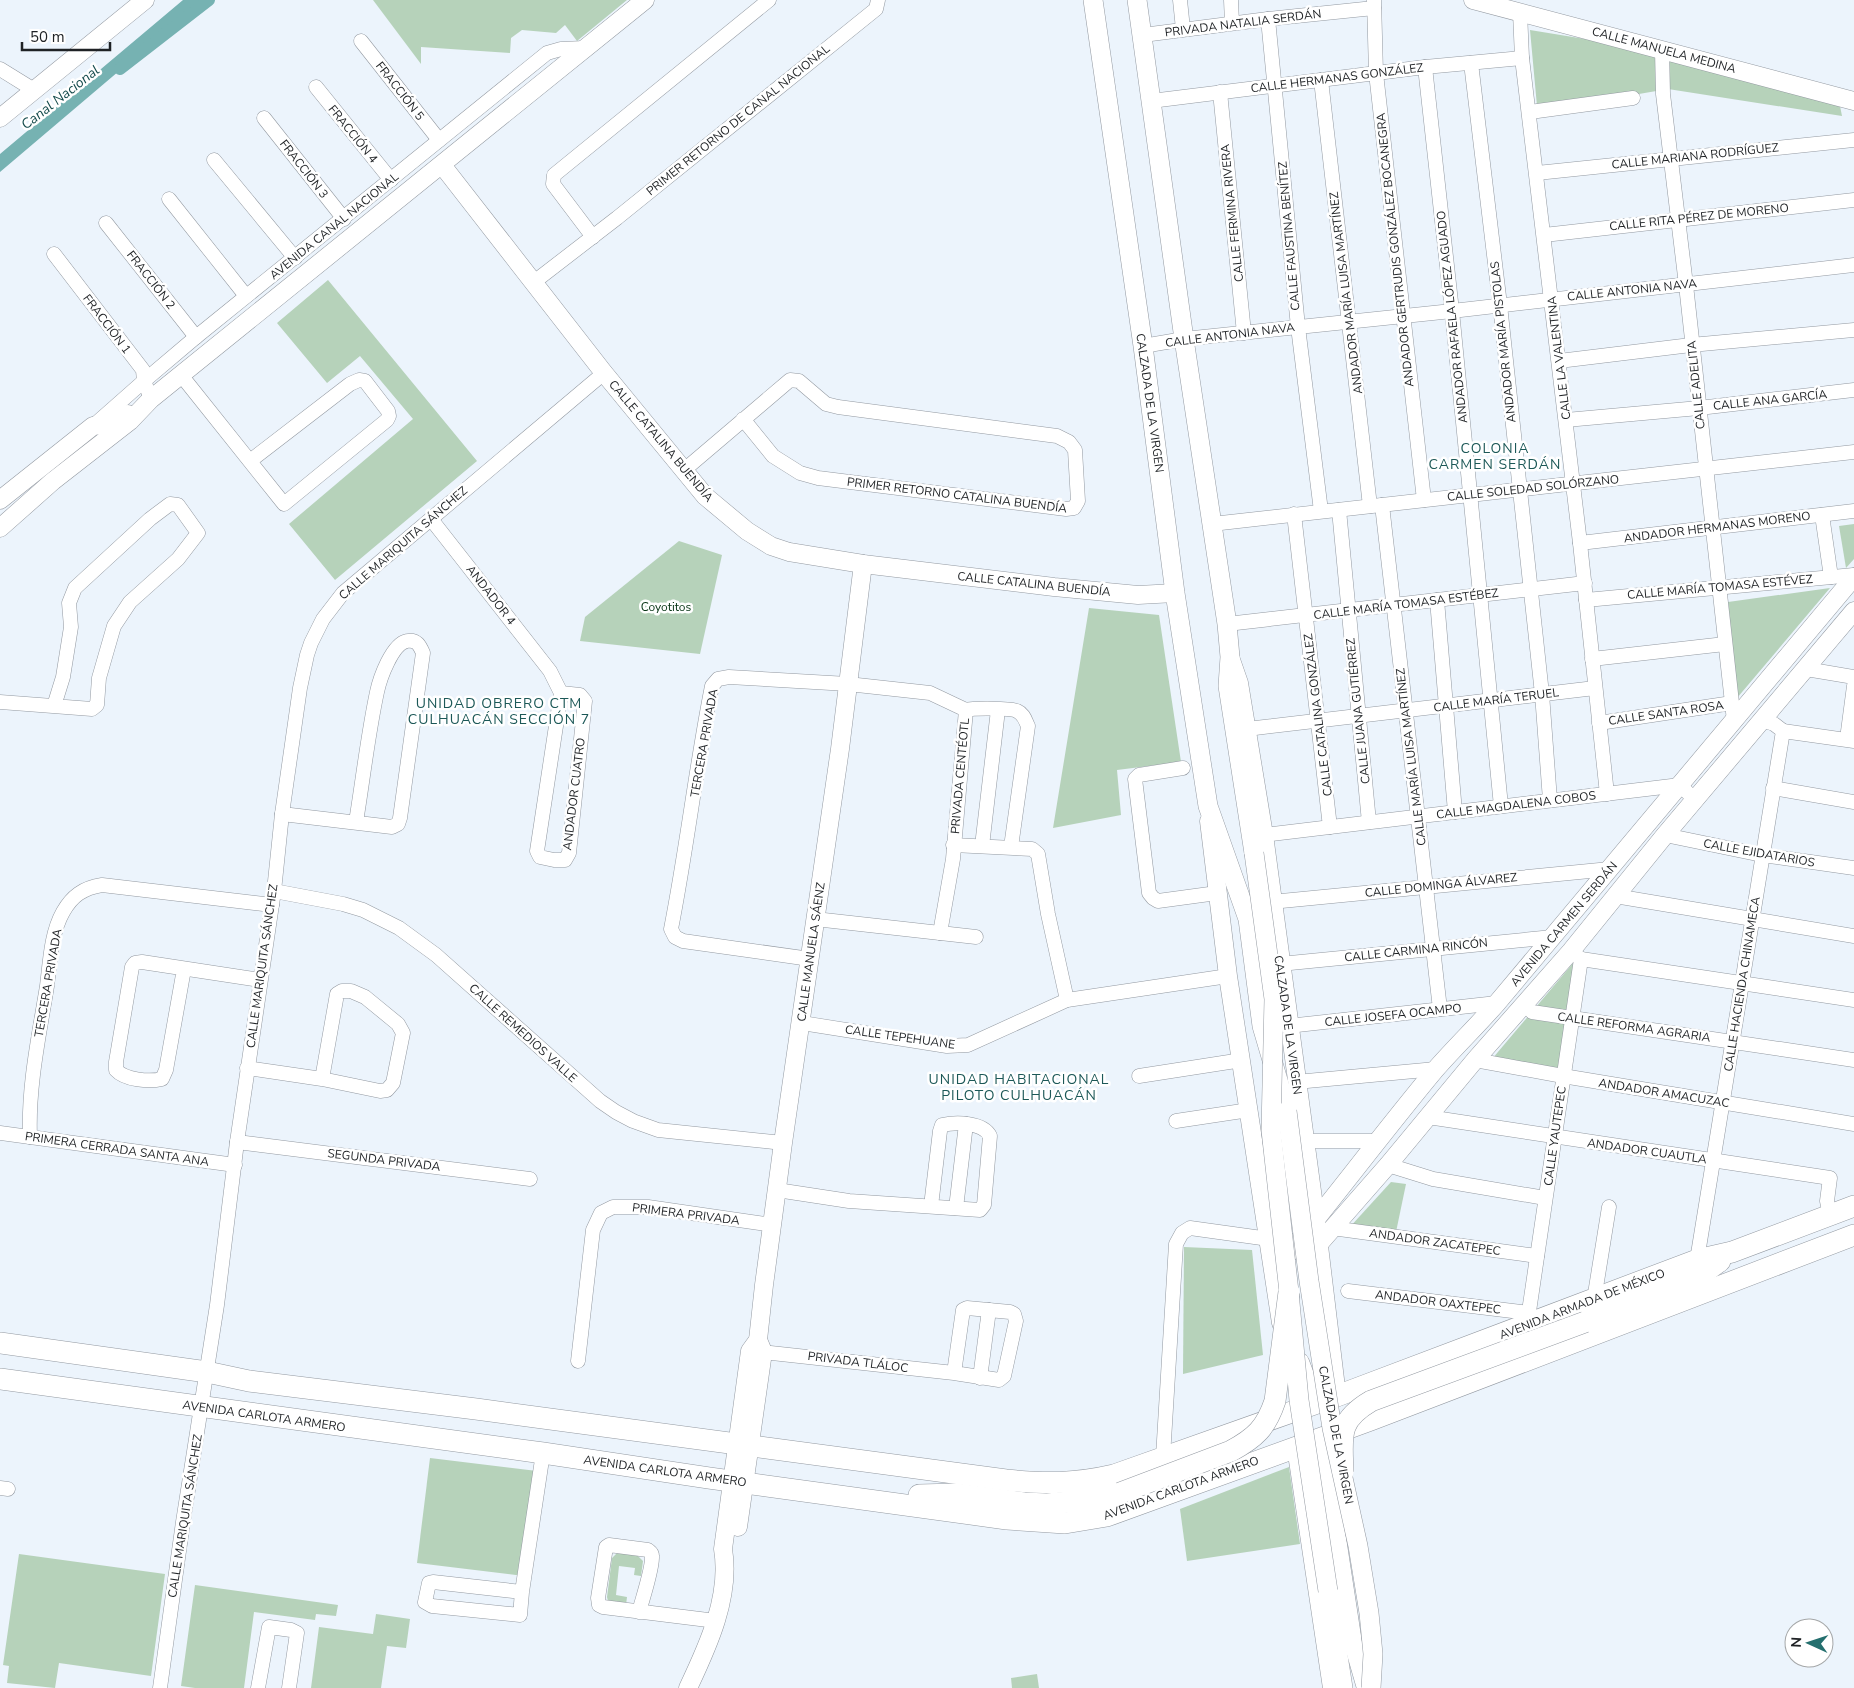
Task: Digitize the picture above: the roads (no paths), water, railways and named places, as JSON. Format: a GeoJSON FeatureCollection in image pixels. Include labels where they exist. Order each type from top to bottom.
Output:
{"type":"FeatureCollection","features":[{"type":"Feature","properties":{"kind":"main road","name":"CALZADA DE LA VIRGEN"},"geometry":{"type":"LineString","coordinates":[[1093,0],[1143,346],[1175,593],[1208,806],[1248,919],[1262,1026],[1287,1111],[1309,1281],[1329,1409],[1358,1546],[1369,1613],[1373,1654],[1371,1688]]}},
{"type":"Feature","properties":{"kind":"main road","name":"CALZADA DE LA VIRGEN"},"geometry":{"type":"LineString","coordinates":[[1137,0],[1184,339],[1227,624],[1230,657],[1228,686],[1274,999],[1271,1130],[1284,1301],[1343,1688]]}},
{"type":"Feature","properties":{"kind":"main road","name":"AVENIDA ARMADA DE MÉXICO"},"geometry":{"type":"LineString","coordinates":[[1312,1404],[1337,1396],[1528,1319],[1594,1300],[1697,1260],[1732,1252],[1854,1206]]}},
{"type":"Feature","properties":{"kind":"main road"},"geometry":{"type":"LineString","coordinates":[[1319,1439],[1854,1235]]}},
{"type":"Feature","properties":{"kind":"main road"},"geometry":{"type":"LineString","coordinates":[[1342,1472],[1342,1443],[1348,1419],[1356,1410],[1371,1401],[1668,1291],[1713,1266],[1732,1252]]}},
{"type":"Feature","properties":{"kind":"main road"},"geometry":{"type":"LineString","coordinates":[[849,1496],[956,1494],[1024,1503],[1047,1504],[1082,1501],[1120,1493],[1231,1451],[1248,1442],[1258,1433],[1271,1412],[1275,1401],[1284,1301]]}},
{"type":"Feature","properties":{"kind":"main road"},"geometry":{"type":"LineString","coordinates":[[0,1343],[207,1372],[249,1381],[1035,1483],[1064,1483],[1114,1475],[1312,1404]]}},
{"type":"Feature","properties":{"kind":"main road","name":"AVENIDA CARLOTA ARMERO"},"geometry":{"type":"LineString","coordinates":[[0,1379],[544,1452],[738,1482],[1008,1519],[1047,1522],[1080,1521],[1107,1516],[1319,1439]]}},
{"type":"Feature","properties":{"kind":"street"},"geometry":{"type":"LineString","coordinates":[[0,118],[145,0]]}},
{"type":"Feature","properties":{"kind":"street","name":"AVENIDA CANAL NACIONAL"},"geometry":{"type":"LineString","coordinates":[[0,528],[53,481],[130,421],[148,402],[645,0]]}},
{"type":"Feature","properties":{"kind":"street"},"geometry":{"type":"LineString","coordinates":[[593,237],[553,184],[554,175],[769,0]]}},
{"type":"Feature","properties":{"kind":"street","name":"PRIMER RETORNO DE CANAL NACIONAL"},"geometry":{"type":"LineString","coordinates":[[534,282],[593,237],[876,8],[878,0]]}},
{"type":"Feature","properties":{"kind":"street"},"geometry":{"type":"LineString","coordinates":[[1180,0],[1183,29]]}},
{"type":"Feature","properties":{"kind":"street"},"geometry":{"type":"LineString","coordinates":[[1230,0],[1232,23]]}},
{"type":"Feature","properties":{"kind":"street","name":"CALLE MANUELA MEDINA"},"geometry":{"type":"LineString","coordinates":[[1473,0],[1854,101]]}},
{"type":"Feature","properties":{"kind":"street","name":"PRIVADA NATALIA SERDÁN"},"geometry":{"type":"LineString","coordinates":[[1142,35],[1374,4]]}},
{"type":"Feature","properties":{"kind":"street","name":"ANDADOR GERTRUDIS GONZÁLEZ BOCANEGRA"},"geometry":{"type":"LineString","coordinates":[[1374,4],[1376,73],[1424,500]]}},
{"type":"Feature","properties":{"kind":"street","name":"CALLE LA VALENTINA"},"geometry":{"type":"LineString","coordinates":[[1520,12],[1522,58],[1530,112],[1585,583],[1607,794]]}},
{"type":"Feature","properties":{"kind":"street","name":"CALLE FAUSTINA BENÍTEZ"},"geometry":{"type":"LineString","coordinates":[[1268,19],[1298,327],[1321,512]]}},
{"type":"Feature","properties":{"kind":"street","name":"FRACCIÓN 5"},"geometry":{"type":"LineString","coordinates":[[361,41],[440,140]]}},
{"type":"Feature","properties":{"kind":"street","name":"AVENIDA CANAL NACIONAL"},"geometry":{"type":"LineString","coordinates":[[0,500],[93,426],[246,296],[344,219],[547,53],[561,49],[585,48]]}},
{"type":"Feature","properties":{"kind":"street","name":"CALLE ADELITA"},"geometry":{"type":"LineString","coordinates":[[1662,50],[1663,94],[1734,721]]}},
{"type":"Feature","properties":{"kind":"street","name":"CALLE HERMANAS GONZÁLEZ"},"geometry":{"type":"LineString","coordinates":[[1151,101],[1425,67],[1522,58]]}},
{"type":"Feature","properties":{"kind":"street","name":"ANDADOR MARÍA PISTOLAS"},"geometry":{"type":"LineString","coordinates":[[1471,63],[1500,305],[1542,694],[1550,800]]}},
{"type":"Feature","properties":{"kind":"street","name":"ANDADOR RAFAELA LÓPEZ AGUADO"},"geometry":{"type":"LineString","coordinates":[[1425,67],[1452,311],[1501,806]]}},
{"type":"Feature","properties":{"kind":"street"},"geometry":{"type":"LineString","coordinates":[[0,69],[34,90]]}},
{"type":"Feature","properties":{"kind":"street","name":"ANDADOR MARÍA LUISA MARTÍNEZ"},"geometry":{"type":"LineString","coordinates":[[1321,80],[1349,322],[1376,505]]}},
{"type":"Feature","properties":{"kind":"street","name":"FRACCIÓN 4"},"geometry":{"type":"LineString","coordinates":[[316,87],[391,180]]}},
{"type":"Feature","properties":{"kind":"street","name":"CALLE FERMINA RIVERA"},"geometry":{"type":"LineString","coordinates":[[1220,92],[1244,333]]}},
{"type":"Feature","properties":{"kind":"street"},"geometry":{"type":"LineString","coordinates":[[1530,112],[1634,98]]}},
{"type":"Feature","properties":{"kind":"street","name":"FRACCIÓN 3"},"geometry":{"type":"LineString","coordinates":[[264,118],[344,219]]}},
{"type":"Feature","properties":{"kind":"street","name":"CALLE MARIANA RODRÍGUEZ"},"geometry":{"type":"LineString","coordinates":[[1537,173],[1854,140]]}},
{"type":"Feature","properties":{"kind":"street"},"geometry":{"type":"LineString","coordinates":[[214,160],[295,258]]}},
{"type":"Feature","properties":{"kind":"street","name":"CALLE CATALINA BUENDÍA"},"geometry":{"type":"LineString","coordinates":[[442,165],[604,373],[683,470],[715,505],[747,531],[771,546],[789,552],[863,564],[1101,592],[1138,595],[1175,593]]}},
{"type":"Feature","properties":{"kind":"street"},"geometry":{"type":"LineString","coordinates":[[169,199],[246,296]]}},
{"type":"Feature","properties":{"kind":"street","name":"CALLE RITA PÉREZ DE MORENO"},"geometry":{"type":"LineString","coordinates":[[1544,235],[1854,200]]}},
{"type":"Feature","properties":{"kind":"street","name":"FRACCIÓN 2"},"geometry":{"type":"LineString","coordinates":[[106,223],[196,337]]}},
{"type":"Feature","properties":{"kind":"street","name":"FRACCIÓN 1"},"geometry":{"type":"LineString","coordinates":[[54,254],[142,370],[148,402]]}},
{"type":"Feature","properties":{"kind":"street","name":"CALLE ANTONIA NAVA"},"geometry":{"type":"LineString","coordinates":[[1143,346],[1184,339],[1452,311],[1854,265]]}},
{"type":"Feature","properties":{"kind":"street"},"geometry":{"type":"LineString","coordinates":[[1558,361],[1854,330]]}},
{"type":"Feature","properties":{"kind":"street","name":"CALLE MARIQUITA SÁNCHEZ"},"geometry":{"type":"LineString","coordinates":[[160,1688],[217,1304],[247,1068],[273,898],[282,814],[307,655],[316,632],[328,612],[343,593],[604,373]]}},
{"type":"Feature","properties":{"kind":"street"},"geometry":{"type":"LineString","coordinates":[[181,375],[284,504],[387,420],[389,416],[388,411],[365,381],[359,380],[350,384],[250,461]]}},
{"type":"Feature","properties":{"kind":"street","name":"PRIMER RETORNO CATALINA BUENDÍA"},"geometry":{"type":"LineString","coordinates":[[683,470],[701,454],[743,419],[790,380],[799,381],[826,404],[1057,436],[1069,442],[1075,450],[1078,501],[1074,508],[1066,509],[818,478],[800,473],[773,456],[743,419]]}},
{"type":"Feature","properties":{"kind":"street","name":"CALLE ANA GARCÍA"},"geometry":{"type":"LineString","coordinates":[[1566,420],[1699,408],[1854,390]]}},
{"type":"Feature","properties":{"kind":"street","name":"AVENIDA CANAL NACIONAL"},"geometry":{"type":"LineString","coordinates":[[93,426],[109,424],[148,402]]}},
{"type":"Feature","properties":{"kind":"street","name":"CALLE SOLEDAD SOLÓRZANO"},"geometry":{"type":"LineString","coordinates":[[1212,524],[1854,452]]}},
{"type":"Feature","properties":{"kind":"street"},"geometry":{"type":"LineString","coordinates":[[0,702],[92,709],[97,705],[99,678],[114,626],[130,602],[178,559],[198,533],[178,504],[170,504],[150,519],[75,588],[69,603],[71,627],[64,677],[54,706]]}},
{"type":"Feature","properties":{"kind":"street","name":"CALLE MARÍA LUISA MARTÍNEZ"},"geometry":{"type":"LineString","coordinates":[[1376,505],[1393,605],[1440,1010]]}},
{"type":"Feature","properties":{"kind":"street","name":"CALLE JUANA GUTIÉRREZ"},"geometry":{"type":"LineString","coordinates":[[1339,510],[1370,822]]}},
{"type":"Feature","properties":{"kind":"street","name":"ANDADOR HERMANAS MORENO"},"geometry":{"type":"LineString","coordinates":[[1580,543],[1854,511]]}},
{"type":"Feature","properties":{"kind":"street","name":"CALLE CATALINA GONZÁLEZ"},"geometry":{"type":"LineString","coordinates":[[1294,514],[1330,827]]}},
{"type":"Feature","properties":{"kind":"street"},"geometry":{"type":"LineString","coordinates":[[1822,515],[1831,577]]}},
{"type":"Feature","properties":{"kind":"street","name":"ANDADOR 4"},"geometry":{"type":"LineString","coordinates":[[431,519],[550,671],[561,693]]}},
{"type":"Feature","properties":{"kind":"street","name":"CALLE MANUELA SÁENZ"},"geometry":{"type":"LineString","coordinates":[[688,1688],[716,1621],[728,1555],[783,1144],[802,1023],[863,564]]}},
{"type":"Feature","properties":{"kind":"street","name":"CALLE MARÍA TOMASA ESTÉVEZ"},"geometry":{"type":"LineString","coordinates":[[1586,600],[1854,576]]}},
{"type":"Feature","properties":{"kind":"street","name":"AVENIDA CARMEN SERDÁN"},"geometry":{"type":"LineString","coordinates":[[1274,1271],[1436,1069],[1497,1003],[1553,937],[1854,576]]}},
{"type":"Feature","properties":{"kind":"street","name":"CALLE MARÍA TOMASA ESTÉBEZ"},"geometry":{"type":"LineString","coordinates":[[1227,624],[1585,583]]}},
{"type":"Feature","properties":{"kind":"street"},"geometry":{"type":"LineString","coordinates":[[1437,600],[1456,812]]}},
{"type":"Feature","properties":{"kind":"street","name":"AVENIDA CARMEN SERDÁN"},"geometry":{"type":"LineString","coordinates":[[1318,1245],[1388,1166],[1475,1060],[1576,955],[1614,896],[1853,613]]}},
{"type":"Feature","properties":{"kind":"street"},"geometry":{"type":"LineString","coordinates":[[282,814],[392,827],[398,824],[423,653],[420,644],[413,640],[405,641],[397,646],[388,662],[377,690],[356,822]]}},
{"type":"Feature","properties":{"kind":"street"},"geometry":{"type":"LineString","coordinates":[[1592,659],[1725,644]]}},
{"type":"Feature","properties":{"kind":"street","name":"CALZADA DE LA VIRGEN"},"geometry":{"type":"LineString","coordinates":[[1230,657],[1239,683],[1264,834],[1271,902],[1316,1221],[1337,1396]]}},
{"type":"Feature","properties":{"kind":"street"},"geometry":{"type":"LineString","coordinates":[[1806,669],[1854,677]]}},
{"type":"Feature","properties":{"kind":"street","name":"TERCERA PRIVADA"},"geometry":{"type":"LineString","coordinates":[[810,959],[683,941],[675,937],[671,929],[712,686],[718,679],[729,676],[848,684]]}},
{"type":"Feature","properties":{"kind":"street","name":"PRIVADA CENTÉOTL"},"geometry":{"type":"LineString","coordinates":[[848,684],[930,693],[966,710],[953,859],[940,932]]}},
{"type":"Feature","properties":{"kind":"street"},"geometry":{"type":"LineString","coordinates":[[1762,720],[1774,724],[1783,731],[1850,740],[1854,686]]}},
{"type":"Feature","properties":{"kind":"street","name":"CALLE MARÍA TERUEL"},"geometry":{"type":"LineString","coordinates":[[1247,729],[1595,688]]}},
{"type":"Feature","properties":{"kind":"street","name":"ANDADOR CUATRO"},"geometry":{"type":"LineString","coordinates":[[561,693],[580,695],[585,701],[569,853],[565,860],[554,860],[540,857],[537,851],[561,693]]}},
{"type":"Feature","properties":{"kind":"street","name":"CALLE SANTA ROSA"},"geometry":{"type":"LineString","coordinates":[[1599,723],[1732,703]]}},
{"type":"Feature","properties":{"kind":"street"},"geometry":{"type":"LineString","coordinates":[[966,710],[974,708],[1016,710],[1024,716],[1028,726],[1011,848]]}},
{"type":"Feature","properties":{"kind":"street"},"geometry":{"type":"LineString","coordinates":[[982,846],[998,710]]}},
{"type":"Feature","properties":{"kind":"street","name":"CALLE HACIENDA CHINAMECA"},"geometry":{"type":"LineString","coordinates":[[1697,1260],[1783,731]]}},
{"type":"Feature","properties":{"kind":"street"},"geometry":{"type":"LineString","coordinates":[[1183,768],[1139,775],[1135,779],[1149,893],[1158,901],[1217,893]]}},
{"type":"Feature","properties":{"kind":"street"},"geometry":{"type":"LineString","coordinates":[[1680,785],[1695,800]]}},
{"type":"Feature","properties":{"kind":"street","name":"CALLE MAGDALENA COBOS"},"geometry":{"type":"LineString","coordinates":[[1264,834],[1680,785]]}},
{"type":"Feature","properties":{"kind":"street"},"geometry":{"type":"LineString","coordinates":[[1773,788],[1854,802]]}},
{"type":"Feature","properties":{"kind":"street","name":"CALZADA DE LA VIRGEN"},"geometry":{"type":"LineString","coordinates":[[1208,806],[1228,976],[1274,1271],[1284,1301],[1284,1334],[1300,1362],[1312,1404]]}},
{"type":"Feature","properties":{"kind":"street","name":"CALLE EJIDATARIOS"},"geometry":{"type":"LineString","coordinates":[[1665,835],[1762,855],[1854,868]]}},
{"type":"Feature","properties":{"kind":"street"},"geometry":{"type":"LineString","coordinates":[[954,845],[1032,849],[1038,854],[1048,914],[1067,1000]]}},
{"type":"Feature","properties":{"kind":"street","name":"CALLE DOMINGA ÁLVAREZ"},"geometry":{"type":"LineString","coordinates":[[1271,902],[1610,869]]}},
{"type":"Feature","properties":{"kind":"street","name":"TERCERA PRIVADA"},"geometry":{"type":"LineString","coordinates":[[30,1136],[29,1111],[33,1074],[54,939],[62,913],[74,896],[88,887],[102,886],[253,902]]}},
{"type":"Feature","properties":{"kind":"street"},"geometry":{"type":"LineString","coordinates":[[1614,896],[1854,936]]}},
{"type":"Feature","properties":{"kind":"street","name":"CALLE REMEDIOS VALLE"},"geometry":{"type":"LineString","coordinates":[[253,902],[273,898],[343,904],[363,910],[399,928],[436,955],[600,1101],[633,1121],[658,1130],[783,1144]]}},
{"type":"Feature","properties":{"kind":"street"},"geometry":{"type":"LineString","coordinates":[[815,918],[976,937]]}},
{"type":"Feature","properties":{"kind":"street","name":"CALLE CARMINA RINCÓN"},"geometry":{"type":"LineString","coordinates":[[1280,964],[1553,937]]}},
{"type":"Feature","properties":{"kind":"street"},"geometry":{"type":"LineString","coordinates":[[1576,955],[1854,1000]]}},
{"type":"Feature","properties":{"kind":"street","name":"CALLE YAUTEPEC"},"geometry":{"type":"LineString","coordinates":[[1528,1319],[1572,1018],[1576,955]]}},
{"type":"Feature","properties":{"kind":"street"},"geometry":{"type":"LineString","coordinates":[[184,969],[166,1070],[162,1079],[153,1081],[121,1076],[116,1070],[116,1062],[132,967],[135,963],[142,962],[260,980]]}},
{"type":"Feature","properties":{"kind":"street","name":"CALLE TEPEHUANE"},"geometry":{"type":"LineString","coordinates":[[802,1023],[947,1046],[968,1045],[1067,1000],[1228,976]]}},
{"type":"Feature","properties":{"kind":"street"},"geometry":{"type":"LineString","coordinates":[[247,1068],[322,1079],[380,1091],[387,1090],[393,1083],[402,1033],[398,1024],[365,997],[350,991],[342,991],[337,994],[322,1079]]}},
{"type":"Feature","properties":{"kind":"street","name":"CALLE JOSEFA OCAMPO"},"geometry":{"type":"LineString","coordinates":[[1288,1026],[1497,1003]]}},
{"type":"Feature","properties":{"kind":"street","name":"CALLE REFORMA AGRARIA"},"geometry":{"type":"LineString","coordinates":[[1532,1012],[1854,1060]]}},
{"type":"Feature","properties":{"kind":"street"},"geometry":{"type":"LineString","coordinates":[[1139,1076],[1242,1060]]}},
{"type":"Feature","properties":{"kind":"street","name":"ANDADOR AMACUZAC"},"geometry":{"type":"LineString","coordinates":[[1475,1060],[1854,1124]]}},
{"type":"Feature","properties":{"kind":"street"},"geometry":{"type":"LineString","coordinates":[[1296,1082],[1436,1069]]}},
{"type":"Feature","properties":{"kind":"street"},"geometry":{"type":"LineString","coordinates":[[1176,1121],[1249,1110]]}},
{"type":"Feature","properties":{"kind":"street","name":"ANDADOR CUAUTLA"},"geometry":{"type":"LineString","coordinates":[[1428,1117],[1554,1138],[1830,1178],[1827,1201],[1830,1215]]}},
{"type":"Feature","properties":{"kind":"street"},"geometry":{"type":"LineString","coordinates":[[956,1208],[966,1124]]}},
{"type":"Feature","properties":{"kind":"street"},"geometry":{"type":"LineString","coordinates":[[777,1190],[849,1201],[980,1210],[984,1205],[990,1136],[987,1130],[982,1127],[966,1124],[942,1125],[931,1206]]}},
{"type":"Feature","properties":{"kind":"street","name":"PRIMERA CERRADA SANTA ANA"},"geometry":{"type":"LineString","coordinates":[[0,1133],[235,1166]]}},
{"type":"Feature","properties":{"kind":"street"},"geometry":{"type":"LineString","coordinates":[[1304,1142],[1377,1141]]}},
{"type":"Feature","properties":{"kind":"street","name":"SEGUNDA PRIVADA"},"geometry":{"type":"LineString","coordinates":[[237,1142],[530,1179]]}},
{"type":"Feature","properties":{"kind":"street"},"geometry":{"type":"LineString","coordinates":[[1388,1166],[1433,1179],[1546,1198]]}},
{"type":"Feature","properties":{"kind":"street","name":"PRIMERA PRIVADA"},"geometry":{"type":"LineString","coordinates":[[578,1361],[592,1230],[601,1213],[613,1207],[648,1207],[772,1226]]}},
{"type":"Feature","properties":{"kind":"street"},"geometry":{"type":"LineString","coordinates":[[1594,1300],[1610,1207]]}},
{"type":"Feature","properties":{"kind":"street"},"geometry":{"type":"LineString","coordinates":[[1163,1457],[1176,1244],[1182,1233],[1190,1228],[1269,1239]]}},
{"type":"Feature","properties":{"kind":"street","name":"ANDADOR ZACATEPEC"},"geometry":{"type":"LineString","coordinates":[[1332,1228],[1537,1256]]}},
{"type":"Feature","properties":{"kind":"street"},"geometry":{"type":"LineString","coordinates":[[1284,1301],[1287,1318],[1306,1320],[1314,1315],[1323,1290]]}},
{"type":"Feature","properties":{"kind":"street","name":"ANDADOR OAXTEPEC"},"geometry":{"type":"LineString","coordinates":[[1348,1291],[1528,1319]]}},
{"type":"Feature","properties":{"kind":"street","name":"PRIVADA TLÁLOC"},"geometry":{"type":"LineString","coordinates":[[757,1347],[1000,1380],[1004,1376],[1016,1321],[1014,1314],[967,1308],[963,1310],[954,1373]]}},
{"type":"Feature","properties":{"kind":"street"},"geometry":{"type":"LineString","coordinates":[[980,1378],[989,1310]]}},
{"type":"Feature","properties":{"kind":"street"},"geometry":{"type":"LineString","coordinates":[[1319,1439],[1354,1643],[1366,1688]]}},
{"type":"Feature","properties":{"kind":"street"},"geometry":{"type":"LineString","coordinates":[[1296,1447],[1332,1688]]}},
{"type":"Feature","properties":{"kind":"street"},"geometry":{"type":"LineString","coordinates":[[522,1592],[432,1582],[429,1583],[425,1602],[432,1606],[520,1615],[544,1452]]}},
{"type":"Feature","properties":{"kind":"street"},"geometry":{"type":"LineString","coordinates":[[639,1612],[650,1571],[651,1552],[609,1545],[606,1547],[598,1598],[599,1605],[639,1612],[716,1621]]}},
{"type":"Feature","properties":{"kind":"street"},"geometry":{"type":"LineString","coordinates":[[258,1688],[269,1627],[297,1633],[289,1688]]}},
{"type":"Feature","properties":{"kind":"waterway","name":"Canal Nacional"},"geometry":{"type":"LineString","coordinates":[[120,69],[209,0]]}},
{"type":"Feature","properties":{"kind":"district","name":"COLONIA CARMEN SERDÁN"},"geometry":{"type":"Point","coordinates":[1495,456]}},
{"type":"Feature","properties":{"kind":"district","name":"UNIDAD OBRERO CTM CULHUACÁN SECCIÓN 7"},"geometry":{"type":"Point","coordinates":[499,712]}},
{"type":"Feature","properties":{"kind":"district","name":"UNIDAD HABITACIONAL PILOTO CULHUACÁN"},"geometry":{"type":"Point","coordinates":[1019,1088]}},
{"type":"Feature","properties":{"kind":"park label","name":"Coyotitos"},"geometry":{"type":"Point","coordinates":[666,607]}}]}
